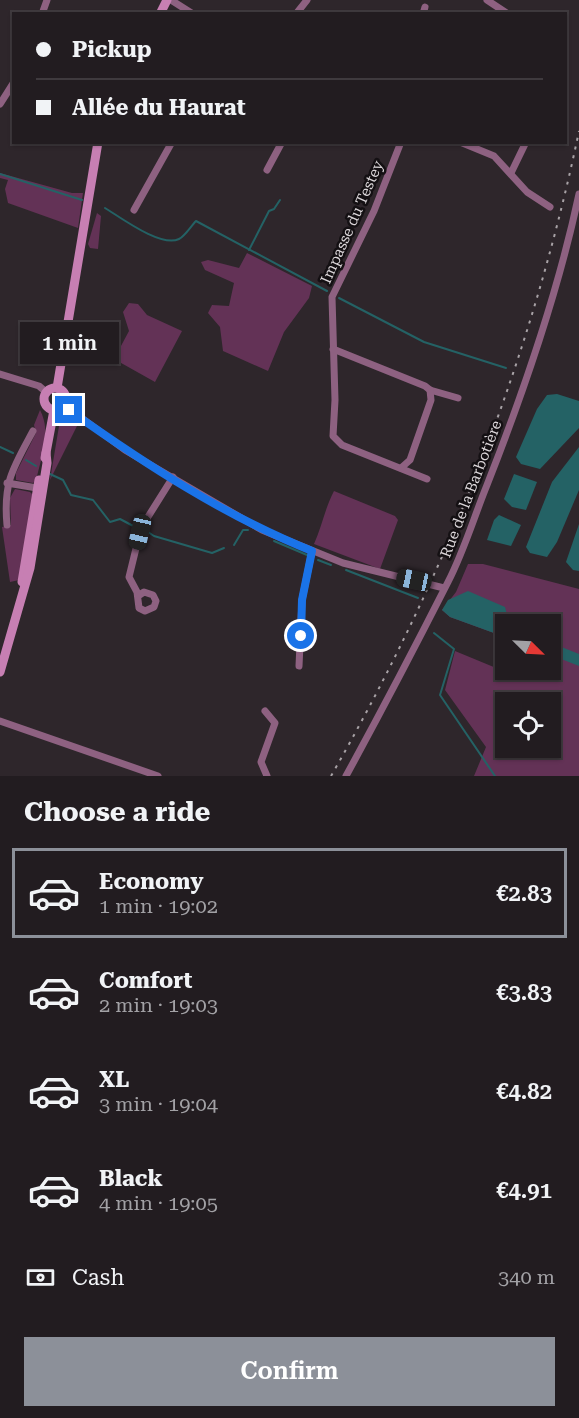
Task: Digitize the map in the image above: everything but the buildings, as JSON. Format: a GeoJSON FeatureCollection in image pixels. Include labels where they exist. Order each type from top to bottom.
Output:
{"type":"FeatureCollection","features":[{"type":"Feature","properties":{"kind":"main road"},"geometry":{"type":"LineString","coordinates":[[57,388],[99,144]]}},
{"type":"Feature","properties":{"kind":"main road"},"geometry":{"type":"LineString","coordinates":[[57,388],[65,395],[64,405],[54,410],[48,408],[44,402],[46,392],[57,388]]}},
{"type":"Feature","properties":{"kind":"main road"},"geometry":{"type":"LineString","coordinates":[[0,672],[21,593],[22,572],[54,410]]}},
{"type":"Feature","properties":{"kind":"street"},"geometry":{"type":"LineString","coordinates":[[169,0],[190,12]]}},
{"type":"Feature","properties":{"kind":"street"},"geometry":{"type":"LineString","coordinates":[[298,12],[307,0]]}},
{"type":"Feature","properties":{"kind":"street"},"geometry":{"type":"LineString","coordinates":[[487,0],[505,12]]}},
{"type":"Feature","properties":{"kind":"street"},"geometry":{"type":"LineString","coordinates":[[0,104],[12,85]]}},
{"type":"Feature","properties":{"kind":"street"},"geometry":{"type":"LineString","coordinates":[[134,210],[171,144]]}},
{"type":"Feature","properties":{"kind":"street"},"geometry":{"type":"LineString","coordinates":[[267,170],[281,144]]}},
{"type":"Feature","properties":{"kind":"street","name":"Impasse du Testey"},"geometry":{"type":"LineString","coordinates":[[400,144],[374,212],[332,297],[335,400],[333,436],[342,445],[427,479]]}},
{"type":"Feature","properties":{"kind":"street"},"geometry":{"type":"LineString","coordinates":[[465,144],[494,156],[527,192],[550,207]]}},
{"type":"Feature","properties":{"kind":"street"},"geometry":{"type":"LineString","coordinates":[[511,173],[525,144]]}},
{"type":"Feature","properties":{"kind":"street","name":"Rue de la Barbotière"},"geometry":{"type":"LineString","coordinates":[[346,776],[462,550],[512,422],[568,243],[579,194]]}},
{"type":"Feature","properties":{"kind":"street"},"geometry":{"type":"LineString","coordinates":[[333,349],[426,386],[430,390],[458,398]]}},
{"type":"Feature","properties":{"kind":"street"},"geometry":{"type":"LineString","coordinates":[[0,374],[39,386],[46,392]]}},
{"type":"Feature","properties":{"kind":"street"},"geometry":{"type":"LineString","coordinates":[[401,468],[410,460],[431,400],[430,390]]}},
{"type":"Feature","properties":{"kind":"street"},"geometry":{"type":"LineString","coordinates":[[64,405],[125,450],[262,530],[312,551],[373,572],[444,588]]}},
{"type":"Feature","properties":{"kind":"street"},"geometry":{"type":"LineString","coordinates":[[7,525],[4,498],[7,483],[33,431]]}},
{"type":"Feature","properties":{"kind":"street"},"geometry":{"type":"LineString","coordinates":[[138,596],[129,577],[141,528],[173,477]]}},
{"type":"Feature","properties":{"kind":"street"},"geometry":{"type":"LineString","coordinates":[[7,483],[40,488]]}},
{"type":"Feature","properties":{"kind":"street"},"geometry":{"type":"LineString","coordinates":[[299,666],[302,600],[312,551]]}},
{"type":"Feature","properties":{"kind":"street"},"geometry":{"type":"LineString","coordinates":[[265,711],[275,723],[261,762],[267,776]]}},
{"type":"Feature","properties":{"kind":"street"},"geometry":{"type":"LineString","coordinates":[[0,721],[158,776]]}},
{"type":"Feature","properties":{"kind":"shaded area"},"geometry":{"type":"Polygon","coordinates":[[[0,173],[72,193],[83,193],[78,228],[8,203],[5,189],[8,180],[0,178],[0,173]]]}},
{"type":"Feature","properties":{"kind":"shaded area"},"geometry":{"type":"Polygon","coordinates":[[[97,213],[101,216],[98,249],[90,248],[88,244],[97,213]]]}},
{"type":"Feature","properties":{"kind":"shaded area"},"geometry":{"type":"Polygon","coordinates":[[[247,253],[312,286],[309,298],[284,332],[268,371],[223,351],[220,327],[208,313],[212,305],[229,306],[234,283],[205,270],[201,262],[208,260],[239,268],[247,253]]]}},
{"type":"Feature","properties":{"kind":"shaded area"},"geometry":{"type":"Polygon","coordinates":[[[129,303],[138,304],[147,315],[182,331],[155,382],[114,359],[129,331],[123,312],[129,303]]]}},
{"type":"Feature","properties":{"kind":"shaded area"},"geometry":{"type":"Polygon","coordinates":[[[40,410],[45,436],[36,481],[33,483],[16,480],[16,473],[36,433],[34,425],[40,410]]]}},
{"type":"Feature","properties":{"kind":"shaded area"},"geometry":{"type":"Polygon","coordinates":[[[64,416],[78,424],[50,480],[59,426],[64,416]]]}},
{"type":"Feature","properties":{"kind":"shaded area"},"geometry":{"type":"Polygon","coordinates":[[[15,489],[30,492],[34,496],[19,580],[10,582],[2,527],[11,525],[10,498],[15,489]]]}},
{"type":"Feature","properties":{"kind":"shaded area"},"geometry":{"type":"Polygon","coordinates":[[[334,491],[395,516],[398,520],[380,569],[314,544],[334,491]]]}},
{"type":"Feature","properties":{"kind":"shaded area"},"geometry":{"type":"Polygon","coordinates":[[[468,564],[483,564],[579,589],[579,776],[474,776],[486,747],[445,690],[455,651],[495,667],[495,680],[561,680],[561,614],[495,614],[495,633],[450,617],[442,610],[456,592],[468,564]]]}},
{"type":"Feature","properties":{"kind":"water"},"geometry":{"type":"Polygon","coordinates":[[[557,394],[579,401],[579,428],[540,469],[521,464],[516,457],[537,409],[547,395],[557,394]]]}},
{"type":"Feature","properties":{"kind":"water"},"geometry":{"type":"Polygon","coordinates":[[[579,447],[579,490],[557,542],[547,557],[530,553],[526,547],[552,482],[579,447]]]}},
{"type":"Feature","properties":{"kind":"water"},"geometry":{"type":"Polygon","coordinates":[[[514,474],[537,482],[526,510],[512,507],[504,499],[514,474]]]}},
{"type":"Feature","properties":{"kind":"water"},"geometry":{"type":"Polygon","coordinates":[[[499,515],[521,525],[511,546],[487,540],[494,520],[499,515]]]}},
{"type":"Feature","properties":{"kind":"water"},"geometry":{"type":"Polygon","coordinates":[[[579,524],[579,571],[573,570],[566,562],[579,524]]]}},
{"type":"Feature","properties":{"kind":"water"},"geometry":{"type":"Polygon","coordinates":[[[468,591],[505,607],[507,614],[495,614],[495,633],[450,617],[442,610],[448,600],[468,591]]]}},
{"type":"Feature","properties":{"kind":"water"},"geometry":{"type":"Polygon","coordinates":[[[561,647],[579,654],[579,666],[561,659],[561,647]]]}},
{"type":"Feature","properties":{"kind":"waterway"},"geometry":{"type":"LineString","coordinates":[[0,174],[82,200]]}},
{"type":"Feature","properties":{"kind":"waterway"},"geometry":{"type":"LineString","coordinates":[[249,250],[269,211],[274,209],[280,200]]}},
{"type":"Feature","properties":{"kind":"waterway"},"geometry":{"type":"LineString","coordinates":[[105,208],[152,236],[171,241],[181,238],[196,221],[327,291]]}},
{"type":"Feature","properties":{"kind":"waterway"},"geometry":{"type":"LineString","coordinates":[[339,298],[424,342],[506,368]]}},
{"type":"Feature","properties":{"kind":"waterway"},"geometry":{"type":"LineString","coordinates":[[0,447],[13,453]]}},
{"type":"Feature","properties":{"kind":"waterway"},"geometry":{"type":"LineString","coordinates":[[26,460],[36,466]]}},
{"type":"Feature","properties":{"kind":"waterway"},"geometry":{"type":"LineString","coordinates":[[50,474],[63,480],[71,495],[93,500],[110,522],[120,519],[137,528]]}},
{"type":"Feature","properties":{"kind":"waterway"},"geometry":{"type":"LineString","coordinates":[[145,530],[154,536],[212,553],[224,548]]}},
{"type":"Feature","properties":{"kind":"waterway"},"geometry":{"type":"LineString","coordinates":[[234,545],[243,530],[248,530]]}},
{"type":"Feature","properties":{"kind":"waterway"},"geometry":{"type":"LineString","coordinates":[[274,541],[307,555]]}},
{"type":"Feature","properties":{"kind":"waterway"},"geometry":{"type":"LineString","coordinates":[[318,560],[331,565]]}},
{"type":"Feature","properties":{"kind":"waterway"},"geometry":{"type":"LineString","coordinates":[[346,570],[418,598]]}},
{"type":"Feature","properties":{"kind":"waterway"},"geometry":{"type":"LineString","coordinates":[[434,633],[454,649],[440,695],[495,776]]}},
{"type":"Feature","properties":{"kind":"railway"},"geometry":{"type":"LineString","coordinates":[[331,776],[412,623],[481,463],[537,299],[560,215],[579,131]]}},
{"type":"Feature","properties":{"kind":"route"},"geometry":{"type":"LineString","coordinates":[[69,410],[125,450],[229,512],[262,530],[312,551],[305,572],[301,636]]}}]}
